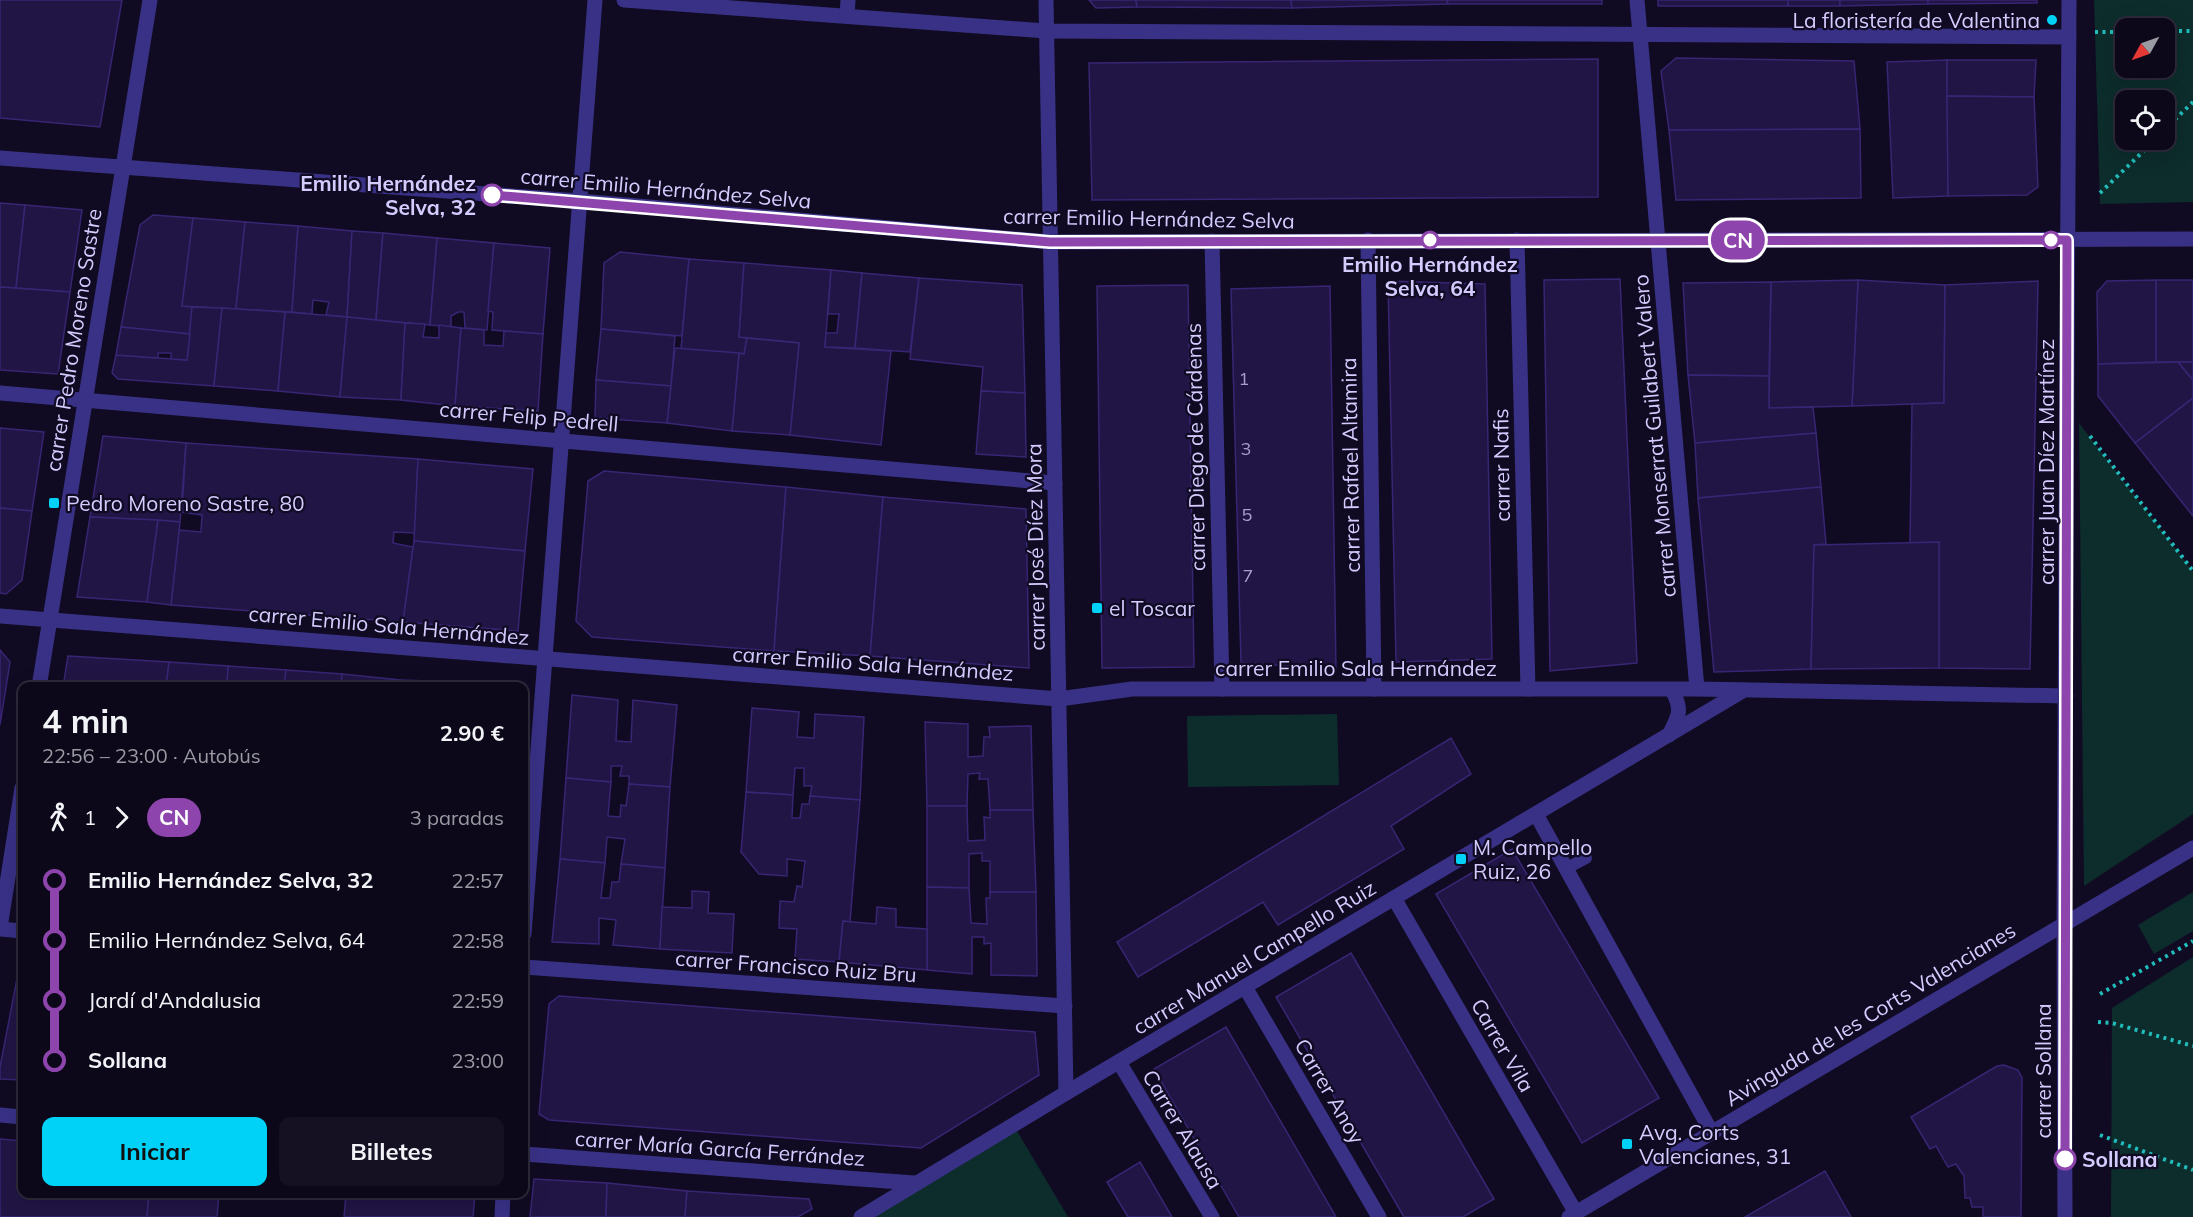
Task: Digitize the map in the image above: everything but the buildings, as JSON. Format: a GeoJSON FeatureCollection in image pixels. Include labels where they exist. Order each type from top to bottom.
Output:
{"type":"FeatureCollection","features":[{"type":"Feature","properties":{"kind":"street","name":"carrer Pedro Moreno Sastre"},"geometry":{"type":"LineString","coordinates":[[40,682],[150,0]]}},
{"type":"Feature","properties":{"kind":"street"},"geometry":{"type":"LineString","coordinates":[[528,882],[595,0]]}},
{"type":"Feature","properties":{"kind":"street"},"geometry":{"type":"LineString","coordinates":[[624,0],[1046,31],[2068,37]]}},
{"type":"Feature","properties":{"kind":"street"},"geometry":{"type":"LineString","coordinates":[[847,16],[848,0]]}},
{"type":"Feature","properties":{"kind":"street","name":"carrer José Díez Mora"},"geometry":{"type":"LineString","coordinates":[[1046,0],[1066,1093]]}},
{"type":"Feature","properties":{"kind":"street","name":"carrer Monserrat Guilabert Valero"},"geometry":{"type":"LineString","coordinates":[[1637,0],[1697,690]]}},
{"type":"Feature","properties":{"kind":"street","name":"carrer Juan Díez Martínez"},"geometry":{"type":"LineString","coordinates":[[2064,924],[2069,0]]}},
{"type":"Feature","properties":{"kind":"street","name":"carrer Emilio Hernández Selva"},"geometry":{"type":"LineString","coordinates":[[0,158],[580,201],[1050,242],[2193,239]]}},
{"type":"Feature","properties":{"kind":"street","name":"carrer Rafael Altamira"},"geometry":{"type":"LineString","coordinates":[[1368,240],[1374,689]]}},
{"type":"Feature","properties":{"kind":"street","name":"carrer Nafis"},"geometry":{"type":"LineString","coordinates":[[1517,240],[1528,689]]}},
{"type":"Feature","properties":{"kind":"street","name":"carrer Diego de Cárdenas"},"geometry":{"type":"LineString","coordinates":[[1212,241],[1222,689]]}},
{"type":"Feature","properties":{"kind":"street","name":"carrer Felip Pedrell"},"geometry":{"type":"LineString","coordinates":[[0,393],[1055,483]]}},
{"type":"Feature","properties":{"kind":"street","name":"carrer Emilio Sala Hernández"},"geometry":{"type":"LineString","coordinates":[[0,616],[1059,699],[1132,689],[1744,690],[2066,696]]}},
{"type":"Feature","properties":{"kind":"street"},"geometry":{"type":"LineString","coordinates":[[1669,735],[1679,716],[1679,702],[1672,690]]}},
{"type":"Feature","properties":{"kind":"street","name":"carrer Manuel Campello Ruiz"},"geometry":{"type":"LineString","coordinates":[[868,1215],[914,1183],[1014,1126],[1744,690]]}},
{"type":"Feature","properties":{"kind":"street"},"geometry":{"type":"LineString","coordinates":[[18,814],[0,929],[18,931]]}},
{"type":"Feature","properties":{"kind":"street"},"geometry":{"type":"LineString","coordinates":[[1536,814],[1712,1133]]}},
{"type":"Feature","properties":{"kind":"street","name":"Avinguda de les Corts Valencianes"},"geometry":{"type":"LineString","coordinates":[[1572,1215],[2193,848]]}},
{"type":"Feature","properties":{"kind":"street","name":"Carrer Vila"},"geometry":{"type":"LineString","coordinates":[[1394,898],[1572,1215]]}},
{"type":"Feature","properties":{"kind":"street","name":"carrer Sollana"},"geometry":{"type":"LineString","coordinates":[[2064,924],[2065,1217]]}},
{"type":"Feature","properties":{"kind":"street","name":"carrer Francisco Ruiz Bru"},"geometry":{"type":"LineString","coordinates":[[528,967],[1065,1006]]}},
{"type":"Feature","properties":{"kind":"street","name":"Carrer Anoy"},"geometry":{"type":"LineString","coordinates":[[1245,987],[1379,1217]]}},
{"type":"Feature","properties":{"kind":"street","name":"Carrer Alausa"},"geometry":{"type":"LineString","coordinates":[[1119,1062],[1212,1217]]}},
{"type":"Feature","properties":{"kind":"street"},"geometry":{"type":"LineString","coordinates":[[0,1115],[18,1117]]}},
{"type":"Feature","properties":{"kind":"street","name":"carrer María García Ferrández"},"geometry":{"type":"LineString","coordinates":[[528,1154],[914,1183]]}},
{"type":"Feature","properties":{"kind":"street"},"geometry":{"type":"LineString","coordinates":[[502,1217],[503,1198]]}},
{"type":"Feature","properties":{"kind":"lane"},"geometry":{"type":"LineString","coordinates":[[1567,868],[1586,858]]}},
{"type":"Feature","properties":{"kind":"path"},"geometry":{"type":"LineString","coordinates":[[2175,32],[2193,31]]}},
{"type":"Feature","properties":{"kind":"path"},"geometry":{"type":"LineString","coordinates":[[2095,32],[2115,32]]}},
{"type":"Feature","properties":{"kind":"path"},"geometry":{"type":"LineString","coordinates":[[2175,119],[2193,102]]}},
{"type":"Feature","properties":{"kind":"path"},"geometry":{"type":"LineString","coordinates":[[2100,193],[2145,150]]}},
{"type":"Feature","properties":{"kind":"path"},"geometry":{"type":"LineString","coordinates":[[2067,406],[2193,571]]}},
{"type":"Feature","properties":{"kind":"path"},"geometry":{"type":"LineString","coordinates":[[2100,994],[2193,941]]}},
{"type":"Feature","properties":{"kind":"path"},"geometry":{"type":"LineString","coordinates":[[2098,1023],[2112,1023],[2193,1046]]}},
{"type":"Feature","properties":{"kind":"path"},"geometry":{"type":"LineString","coordinates":[[2100,1135],[2193,1170]]}},
{"type":"Feature","properties":{"kind":"green space"},"geometry":{"type":"Polygon","coordinates":[[[2094,0],[2193,0],[2193,202],[2100,204],[2094,0]]]}},
{"type":"Feature","properties":{"kind":"green space"},"geometry":{"type":"Polygon","coordinates":[[[2079,423],[2193,571],[2193,814],[2084,886],[2079,423]]]}},
{"type":"Feature","properties":{"kind":"green space"},"geometry":{"type":"Polygon","coordinates":[[[1337,714],[1339,785],[1188,787],[1187,716],[1337,714]]]}},
{"type":"Feature","properties":{"kind":"green space"},"geometry":{"type":"Polygon","coordinates":[[[2193,892],[2193,931],[2154,954],[2138,925],[2193,892]]]}},
{"type":"Feature","properties":{"kind":"green space"},"geometry":{"type":"Polygon","coordinates":[[[2193,957],[2193,1217],[2111,1217],[2112,1008],[2193,957]]]}},
{"type":"Feature","properties":{"kind":"green space"},"geometry":{"type":"Polygon","coordinates":[[[1014,1126],[1068,1217],[873,1217],[1014,1126]]]}},
{"type":"Feature","properties":{"kind":"bus line","name":"CN"},"geometry":{"type":"LineString","coordinates":[[492,195],[1050,242],[2067,240],[2065,1159]]}},
{"type":"Feature","properties":{"kind":"place","name":"La floristería de Valentina"},"geometry":{"type":"Point","coordinates":[2052,20]}},
{"type":"Feature","properties":{"kind":"place","name":"Emilio Hernández Selva, 32"},"geometry":{"type":"Point","coordinates":[492,195]}},
{"type":"Feature","properties":{"kind":"place","name":"Emilio Hernández Selva, 64"},"geometry":{"type":"Point","coordinates":[1430,240]}},
{"type":"Feature","properties":{"kind":"place","name":"Pedro Moreno Sastre, 80"},"geometry":{"type":"Point","coordinates":[54,503]}},
{"type":"Feature","properties":{"kind":"place","name":"el Toscar"},"geometry":{"type":"Point","coordinates":[1097,608]}},
{"type":"Feature","properties":{"kind":"place","name":"M. Campello Ruiz, 26"},"geometry":{"type":"Point","coordinates":[1461,859]}},
{"type":"Feature","properties":{"kind":"place","name":"Avg. Corts Valencianes, 31"},"geometry":{"type":"Point","coordinates":[1627,1144]}},
{"type":"Feature","properties":{"kind":"place","name":"Sollana"},"geometry":{"type":"Point","coordinates":[2065,1159]}}]}
